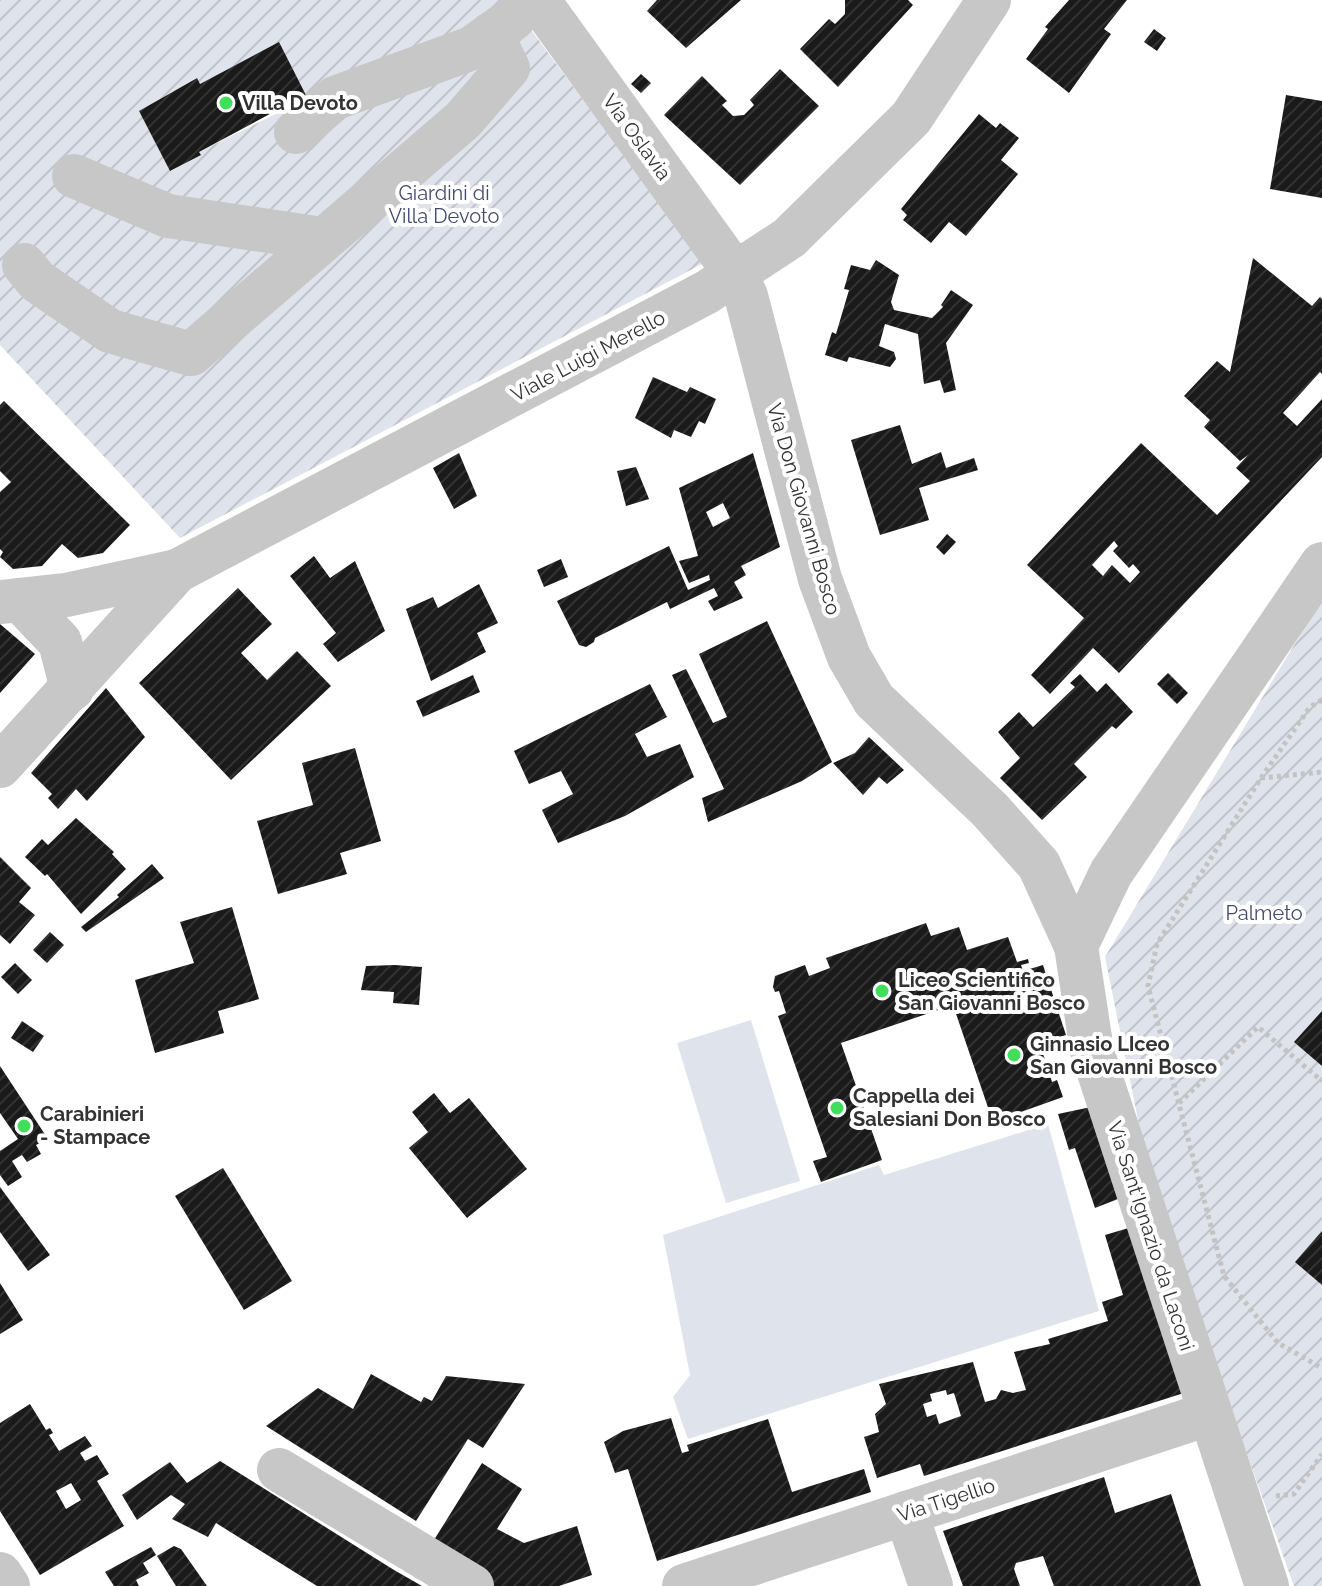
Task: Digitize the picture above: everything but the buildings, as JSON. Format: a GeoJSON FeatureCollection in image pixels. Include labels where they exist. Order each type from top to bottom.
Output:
{"type":"FeatureCollection","features":[{"type":"Feature","properties":{"kind":"street","name":"Via Oslavia"},"geometry":{"type":"LineString","coordinates":[[538,0],[735,273]]}},
{"type":"Feature","properties":{"kind":"street"},"geometry":{"type":"LineString","coordinates":[[296,132],[335,98],[472,48],[538,0]]}},
{"type":"Feature","properties":{"kind":"street","name":"Viale Luigi Merello"},"geometry":{"type":"LineString","coordinates":[[0,766],[177,571],[511,398],[707,292],[789,238],[911,118],[989,0]]}},
{"type":"Feature","properties":{"kind":"street"},"geometry":{"type":"LineString","coordinates":[[24,265],[37,281],[110,331],[191,354],[463,120],[508,68],[491,34]]}},
{"type":"Feature","properties":{"kind":"street"},"geometry":{"type":"LineString","coordinates":[[74,176],[168,216],[322,239]]}},
{"type":"Feature","properties":{"kind":"street","name":"Via Don Giovanni Bosco"},"geometry":{"type":"LineString","coordinates":[[735,273],[746,296],[820,579],[849,657],[874,700],[990,810],[1039,865]]}},
{"type":"Feature","properties":{"kind":"street"},"geometry":{"type":"LineString","coordinates":[[1076,946],[1105,885],[1322,564]]}},
{"type":"Feature","properties":{"kind":"street"},"geometry":{"type":"LineString","coordinates":[[10,601],[96,588],[177,571]]}},
{"type":"Feature","properties":{"kind":"street"},"geometry":{"type":"LineString","coordinates":[[96,588],[105,596],[121,633]]}},
{"type":"Feature","properties":{"kind":"street"},"geometry":{"type":"LineString","coordinates":[[10,601],[60,642],[72,689]]}},
{"type":"Feature","properties":{"kind":"street"},"geometry":{"type":"LineString","coordinates":[[1039,865],[1105,885]]}},
{"type":"Feature","properties":{"kind":"street","name":"Via Sant'Ignazio da Laconi"},"geometry":{"type":"LineString","coordinates":[[1039,865],[1076,946],[1092,1051],[1208,1414],[1267,1586]]}},
{"type":"Feature","properties":{"kind":"street","name":"Via Tigellio"},"geometry":{"type":"LineString","coordinates":[[684,1586],[1208,1414]]}},
{"type":"Feature","properties":{"kind":"street"},"geometry":{"type":"LineString","coordinates":[[279,1470],[472,1586]]}},
{"type":"Feature","properties":{"kind":"street"},"geometry":{"type":"LineString","coordinates":[[906,1513],[931,1586]]}},
{"type":"Feature","properties":{"kind":"street"},"geometry":{"type":"LineString","coordinates":[[0,1574],[8,1586]]}},
{"type":"Feature","properties":{"kind":"path"},"geometry":{"type":"LineString","coordinates":[[1322,700],[1310,707],[1261,778],[1157,944],[1148,986],[1224,1276],[1278,1343],[1322,1368]]}},
{"type":"Feature","properties":{"kind":"path"},"geometry":{"type":"LineString","coordinates":[[1261,778],[1322,772]]}},
{"type":"Feature","properties":{"kind":"path"},"geometry":{"type":"LineString","coordinates":[[1179,1103],[1258,1027],[1322,1081]]}},
{"type":"Feature","properties":{"kind":"path"},"geometry":{"type":"LineString","coordinates":[[1239,1500],[1294,1494],[1322,1454]]}},
{"type":"Feature","properties":{"kind":"green space","name":"Giardini di Villa Devoto"},"geometry":{"type":"Polygon","coordinates":[[[0,0],[509,0],[704,263],[180,538],[0,345],[0,0]],[[279,43],[200,84],[196,78],[139,111],[171,171],[200,155],[199,152],[308,98],[279,43]]]}},
{"type":"Feature","properties":{"kind":"green space","name":"Palmeto"},"geometry":{"type":"Polygon","coordinates":[[[1322,599],[1322,1586],[1294,1586],[1152,1189],[1105,957],[1322,599]]]}},
{"type":"Feature","properties":{"kind":"green space"},"geometry":{"type":"Polygon","coordinates":[[[751,1020],[800,1181],[726,1203],[677,1043],[751,1020]]]}},
{"type":"Feature","properties":{"kind":"green space"},"geometry":{"type":"Polygon","coordinates":[[[1048,1124],[1099,1311],[688,1439],[673,1397],[690,1375],[663,1235],[879,1165],[884,1175],[1048,1124]]]}},
{"type":"Feature","properties":{"kind":"place","name":"Villa Devoto"},"geometry":{"type":"Point","coordinates":[226,103]}},
{"type":"Feature","properties":{"kind":"place","name":"Liceo Scientifico San Giovanni Bosco"},"geometry":{"type":"Point","coordinates":[882,991]}},
{"type":"Feature","properties":{"kind":"place","name":"Ginnasio LIceo San Giovanni Bosco"},"geometry":{"type":"Point","coordinates":[1014,1055]}},
{"type":"Feature","properties":{"kind":"place","name":"Cappella dei Salesiani Don Bosco"},"geometry":{"type":"Point","coordinates":[837,1108]}},
{"type":"Feature","properties":{"kind":"place","name":"Carabinieri - Stampace"},"geometry":{"type":"Point","coordinates":[24,1126]}}]}
